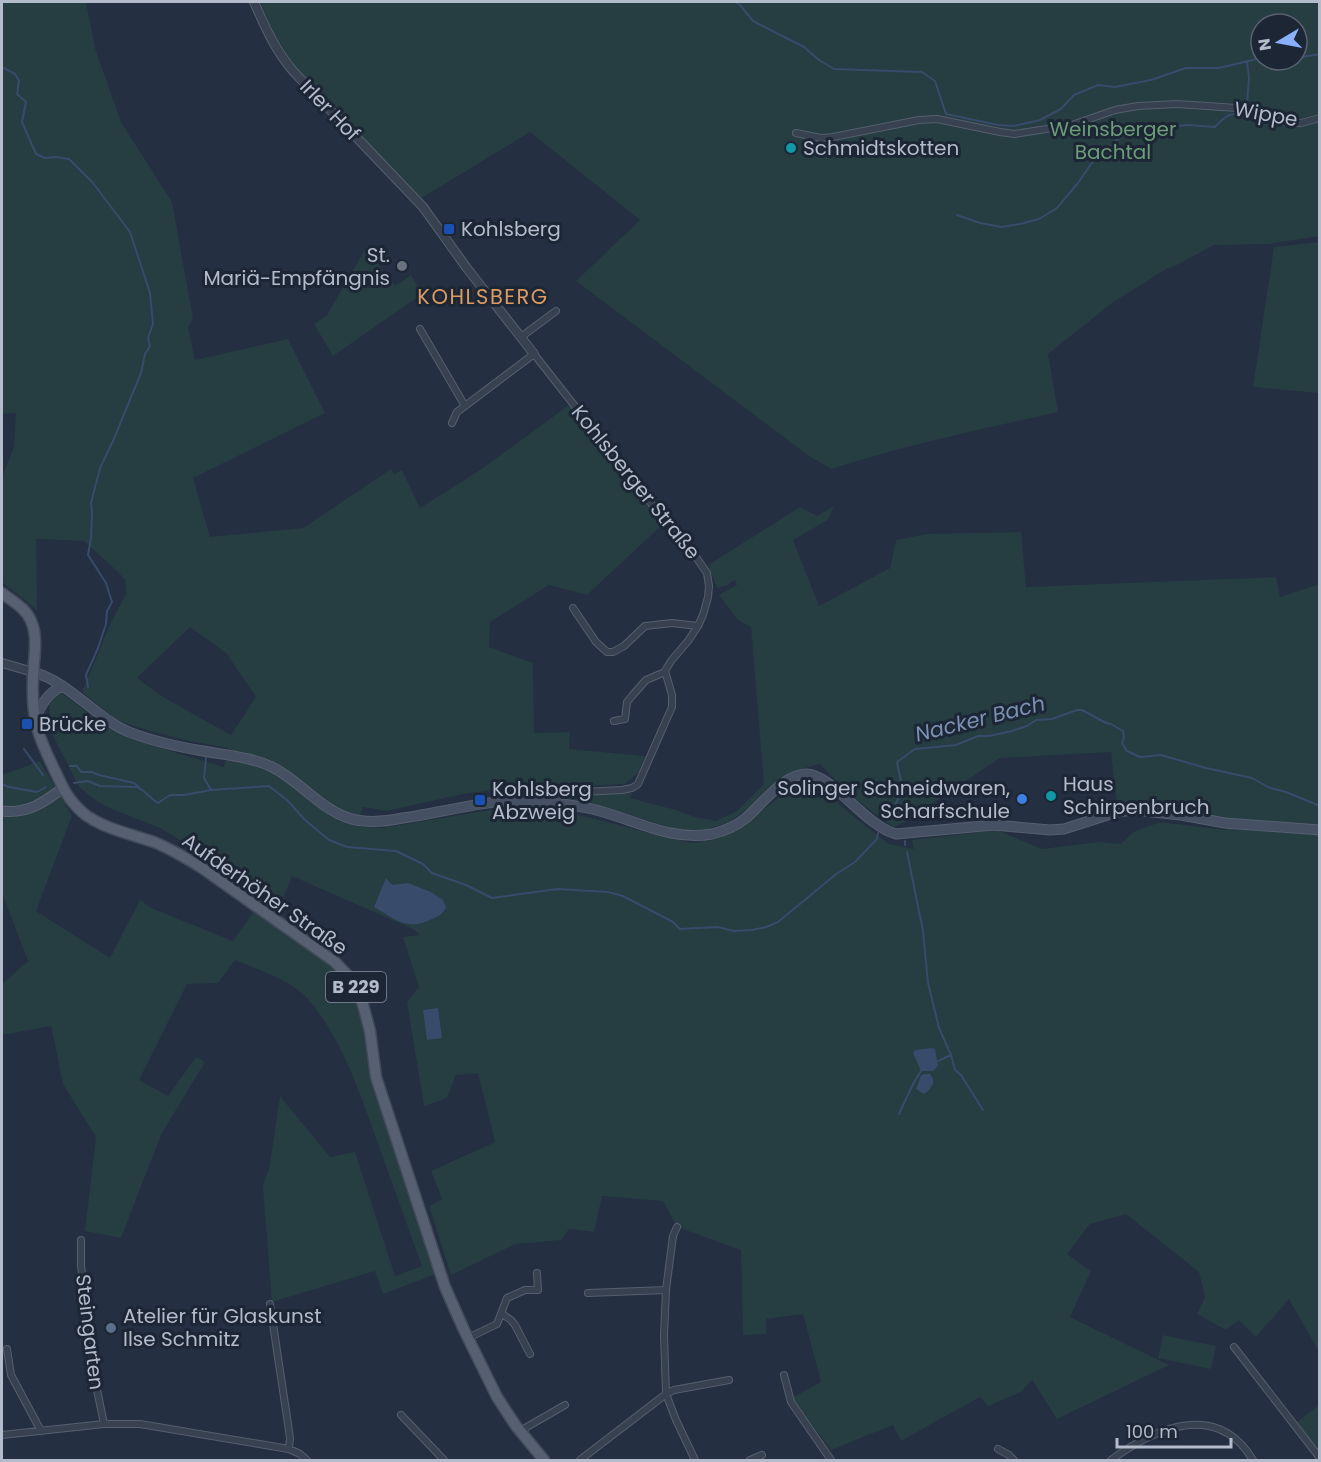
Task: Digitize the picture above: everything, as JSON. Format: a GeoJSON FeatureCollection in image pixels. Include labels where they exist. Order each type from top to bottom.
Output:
{"type":"FeatureCollection","features":[{"type":"Feature","properties":{"kind":"main road","name":"B 229"},"geometry":{"type":"LineString","coordinates":[[2,593],[25,610],[32,623],[35,637],[33,672]]}},
{"type":"Feature","properties":{"kind":"main road"},"geometry":{"type":"LineString","coordinates":[[33,672],[48,677],[63,686],[107,720],[131,732],[184,747],[257,761],[296,782],[330,810],[347,818],[366,821],[389,820],[518,801],[592,809],[666,831],[704,835],[734,826],[782,784],[797,776],[809,774],[825,781],[862,814],[896,834],[994,825],[1064,829],[1117,812],[1134,810],[1181,814],[1225,823],[1320,830]]}},
{"type":"Feature","properties":{"kind":"main road","name":"Aufderhöher Straße"},"geometry":{"type":"LineString","coordinates":[[33,672],[34,719],[39,737],[63,788],[75,806],[104,825],[153,842],[181,855],[320,950],[351,979],[360,994],[365,1009],[376,1077],[445,1287],[497,1396],[520,1431],[544,1461]]}},
{"type":"Feature","properties":{"kind":"main road"},"geometry":{"type":"LineString","coordinates":[[34,719],[50,693],[63,686]]}},
{"type":"Feature","properties":{"kind":"main road"},"geometry":{"type":"LineString","coordinates":[[2,811],[17,812],[31,808],[63,788]]}},
{"type":"Feature","properties":{"kind":"street","name":"Irler Hof"},"geometry":{"type":"LineString","coordinates":[[254,2],[268,36],[293,72],[423,207]]}},
{"type":"Feature","properties":{"kind":"street","name":"Wippe"},"geometry":{"type":"LineString","coordinates":[[796,133],[821,138],[833,137],[924,119],[1014,134],[1072,125],[1119,109],[1159,104],[1244,109],[1288,123],[1301,123],[1320,118]]}},
{"type":"Feature","properties":{"kind":"street","name":"Kohlsberger Straße"},"geometry":{"type":"LineString","coordinates":[[423,207],[521,338],[703,566],[708,576],[708,597],[698,626],[665,672]]}},
{"type":"Feature","properties":{"kind":"street"},"geometry":{"type":"LineString","coordinates":[[521,338],[556,311]]}},
{"type":"Feature","properties":{"kind":"street"},"geometry":{"type":"LineString","coordinates":[[420,328],[465,406]]}},
{"type":"Feature","properties":{"kind":"street"},"geometry":{"type":"LineString","coordinates":[[452,423],[457,412],[534,354]]}},
{"type":"Feature","properties":{"kind":"street"},"geometry":{"type":"LineString","coordinates":[[573,608],[596,642],[604,651],[609,652],[624,646],[647,625],[672,623],[698,626]]}},
{"type":"Feature","properties":{"kind":"street"},"geometry":{"type":"LineString","coordinates":[[2,663],[33,672]]}},
{"type":"Feature","properties":{"kind":"street"},"geometry":{"type":"LineString","coordinates":[[518,801],[524,795],[622,790],[635,787],[641,780],[672,707],[672,695],[665,672],[646,680],[627,702],[625,720],[614,721]]}},
{"type":"Feature","properties":{"kind":"street"},"geometry":{"type":"LineString","coordinates":[[677,1227],[666,1290],[664,1335],[666,1394],[695,1461]]}},
{"type":"Feature","properties":{"kind":"street","name":"Steingarten"},"geometry":{"type":"LineString","coordinates":[[81,1240],[81,1265],[95,1380],[104,1424]]}},
{"type":"Feature","properties":{"kind":"street"},"geometry":{"type":"LineString","coordinates":[[468,1338],[499,1322],[507,1298],[525,1290],[538,1290],[537,1273]]}},
{"type":"Feature","properties":{"kind":"street"},"geometry":{"type":"LineString","coordinates":[[588,1293],[666,1290]]}},
{"type":"Feature","properties":{"kind":"street"},"geometry":{"type":"LineString","coordinates":[[270,1304],[290,1438],[289,1449]]}},
{"type":"Feature","properties":{"kind":"street"},"geometry":{"type":"LineString","coordinates":[[502,1314],[515,1325],[530,1354]]}},
{"type":"Feature","properties":{"kind":"street"},"geometry":{"type":"LineString","coordinates":[[1234,1347],[1320,1458]]}},
{"type":"Feature","properties":{"kind":"street"},"geometry":{"type":"LineString","coordinates":[[7,1349],[12,1375],[40,1431]]}},
{"type":"Feature","properties":{"kind":"street"},"geometry":{"type":"LineString","coordinates":[[784,1375],[791,1402],[831,1461]]}},
{"type":"Feature","properties":{"kind":"street"},"geometry":{"type":"LineString","coordinates":[[580,1461],[666,1394],[674,1390],[729,1380]]}},
{"type":"Feature","properties":{"kind":"street"},"geometry":{"type":"LineString","coordinates":[[520,1431],[566,1405]]}},
{"type":"Feature","properties":{"kind":"street"},"geometry":{"type":"LineString","coordinates":[[400,1415],[443,1460]]}},
{"type":"Feature","properties":{"kind":"street"},"geometry":{"type":"LineString","coordinates":[[2,1436],[104,1424],[145,1425],[289,1449],[300,1454],[307,1461]]}},
{"type":"Feature","properties":{"kind":"street"},"geometry":{"type":"LineString","coordinates":[[1111,1461],[1133,1445],[1165,1430],[1196,1424],[1211,1426],[1223,1431],[1248,1452],[1253,1461]]}},
{"type":"Feature","properties":{"kind":"street"},"geometry":{"type":"LineString","coordinates":[[998,1449],[1014,1461]]}},
{"type":"Feature","properties":{"kind":"street"},"geometry":{"type":"LineString","coordinates":[[750,1461],[762,1455]]}},
{"type":"Feature","properties":{"kind":"green space"},"geometry":{"type":"Polygon","coordinates":[[[2,2],[86,2],[95,48],[121,122],[172,202],[193,318],[188,328],[195,360],[288,339],[325,413],[193,478],[210,537],[303,528],[391,469],[394,474],[402,470],[420,508],[483,468],[569,405],[663,524],[587,595],[549,585],[490,622],[489,647],[533,663],[534,733],[570,732],[569,749],[645,756],[638,773],[625,784],[530,789],[530,785],[463,794],[387,811],[363,807],[356,826],[381,828],[490,810],[503,812],[520,808],[547,807],[691,843],[712,840],[732,832],[776,800],[792,785],[808,780],[821,786],[848,812],[889,844],[914,849],[912,840],[997,830],[1042,849],[1099,842],[1121,844],[1133,832],[1160,822],[1226,830],[1225,817],[1117,805],[1111,752],[1000,758],[905,822],[894,827],[855,798],[820,764],[793,771],[768,788],[749,808],[728,823],[704,830],[683,831],[614,810],[560,798],[561,796],[632,793],[630,798],[716,821],[737,811],[764,784],[751,627],[738,620],[719,595],[737,585],[735,580],[717,588],[708,565],[800,507],[817,516],[834,506],[828,520],[793,540],[819,606],[890,568],[896,540],[927,534],[1021,532],[1026,587],[1276,577],[1280,597],[1319,584],[1319,1352],[1289,1299],[1256,1337],[1239,1320],[1226,1330],[1197,1314],[1205,1297],[1199,1272],[1126,1214],[1090,1224],[1067,1254],[1091,1271],[1070,1317],[1169,1365],[1057,1419],[1032,1380],[1021,1392],[988,1406],[980,1397],[901,1441],[893,1425],[831,1450],[792,1398],[821,1382],[803,1314],[766,1319],[766,1334],[743,1335],[741,1250],[677,1227],[663,1201],[602,1196],[594,1232],[569,1229],[561,1240],[516,1244],[451,1275],[429,1206],[442,1199],[431,1171],[495,1142],[478,1073],[456,1075],[447,1098],[424,1106],[407,1002],[419,987],[403,937],[420,935],[415,930],[292,876],[284,897],[238,882],[196,850],[160,828],[98,802],[79,787],[51,732],[49,705],[55,695],[63,694],[104,725],[134,740],[224,767],[228,748],[184,740],[133,726],[115,719],[82,692],[111,622],[126,594],[125,580],[84,541],[36,539],[37,610],[2,582],[2,477],[14,447],[16,413],[2,414],[2,2]],[[190,627],[137,678],[163,697],[231,735],[256,697],[226,653],[190,627]]]}},
{"type":"Feature","properties":{"kind":"green space","name":"Weinsberger Bachtal"},"geometry":{"type":"Polygon","coordinates":[[[260,2],[1319,2],[1319,236],[1269,244],[1214,245],[1166,269],[1112,303],[1048,354],[1058,412],[915,445],[831,469],[809,456],[576,281],[640,220],[530,132],[420,199],[290,62],[276,40],[260,2]]]}},
{"type":"Feature","properties":{"kind":"green space"},"geometry":{"type":"Polygon","coordinates":[[[1319,242],[1319,393],[1253,387],[1274,247],[1319,242]]]}},
{"type":"Feature","properties":{"kind":"green space"},"geometry":{"type":"Polygon","coordinates":[[[367,246],[395,286],[411,275],[422,294],[333,356],[314,324],[327,315],[367,246]]]}},
{"type":"Feature","properties":{"kind":"green space"},"geometry":{"type":"Polygon","coordinates":[[[40,761],[72,816],[36,911],[110,958],[140,900],[151,908],[233,941],[254,911],[329,962],[353,988],[362,1013],[371,1071],[391,1140],[436,1274],[383,1294],[375,1271],[272,1302],[263,1188],[269,1170],[280,1096],[330,1157],[355,1152],[395,1276],[422,1266],[356,1084],[328,1027],[317,1010],[297,989],[235,960],[218,983],[187,984],[139,1080],[168,1096],[196,1057],[205,1062],[161,1135],[121,1238],[85,1231],[96,1137],[63,1084],[51,1026],[2,1035],[2,984],[28,961],[2,893],[2,775],[40,761]]]}},
{"type":"Feature","properties":{"kind":"green space"},"geometry":{"type":"Polygon","coordinates":[[[1163,1335],[1216,1346],[1211,1369],[1158,1358],[1163,1335]]]}},
{"type":"Feature","properties":{"kind":"green space"},"geometry":{"type":"Polygon","coordinates":[[[1319,1405],[1319,1453],[1296,1423],[1319,1405]]]}},
{"type":"Feature","properties":{"kind":"water"},"geometry":{"type":"Polygon","coordinates":[[[386,878],[392,885],[408,883],[431,892],[443,900],[445,909],[437,917],[423,923],[409,924],[395,919],[374,907],[386,878]]]}},
{"type":"Feature","properties":{"kind":"water"},"geometry":{"type":"Polygon","coordinates":[[[438,1008],[442,1038],[427,1040],[423,1010],[438,1008]]]}},
{"type":"Feature","properties":{"kind":"water"},"geometry":{"type":"Polygon","coordinates":[[[935,1049],[938,1066],[933,1071],[921,1071],[913,1053],[915,1050],[935,1049]]]}},
{"type":"Feature","properties":{"kind":"water"},"geometry":{"type":"Polygon","coordinates":[[[924,1074],[930,1074],[933,1083],[924,1094],[916,1089],[924,1074]]]}},
{"type":"Feature","properties":{"kind":"waterway"},"geometry":{"type":"LineString","coordinates":[[735,2],[753,21],[804,47],[834,69],[922,72],[935,81],[946,114],[998,125],[1014,126],[1040,120],[1061,109],[1074,95],[1098,85],[1115,87],[1151,80],[1186,68],[1219,68],[1249,61]]}},
{"type":"Feature","properties":{"kind":"waterway"},"geometry":{"type":"LineString","coordinates":[[1309,56],[1320,54]]}},
{"type":"Feature","properties":{"kind":"waterway"},"geometry":{"type":"LineString","coordinates":[[1247,62],[1249,78],[1247,104]]}},
{"type":"Feature","properties":{"kind":"waterway"},"geometry":{"type":"LineString","coordinates":[[2,67],[15,74],[19,81],[17,94],[26,102],[22,122],[36,154],[45,158],[69,159],[93,183],[130,232],[150,293],[153,324],[148,338],[150,346],[145,354],[141,373],[100,468],[91,503],[91,538],[88,555],[106,583],[112,602],[107,611],[106,624],[98,648],[86,675],[88,687]]}},
{"type":"Feature","properties":{"kind":"waterway"},"geometry":{"type":"LineString","coordinates":[[957,215],[1001,227],[1039,219],[1057,208],[1091,164],[1131,130],[1188,125],[1215,127],[1228,116],[1246,114]]}},
{"type":"Feature","properties":{"kind":"waterway","name":"Nacker Bach"},"geometry":{"type":"LineString","coordinates":[[885,819],[897,802],[900,793],[901,782],[897,762],[915,749],[956,745],[978,736],[1012,731],[1036,720],[1052,719],[1077,710],[1082,710],[1123,731],[1122,743],[1127,751],[1140,757],[1161,755],[1252,778],[1270,788],[1320,806]]}},
{"type":"Feature","properties":{"kind":"waterway"},"geometry":{"type":"LineString","coordinates":[[24,749],[43,775]]}},
{"type":"Feature","properties":{"kind":"waterway"},"geometry":{"type":"LineString","coordinates":[[206,758],[204,778],[211,790]]}},
{"type":"Feature","properties":{"kind":"waterway"},"geometry":{"type":"LineString","coordinates":[[70,766],[77,766],[81,772],[92,772],[134,783],[139,787]]}},
{"type":"Feature","properties":{"kind":"waterway","name":"Nacker Bach"},"geometry":{"type":"LineString","coordinates":[[74,783],[88,781],[100,786],[137,787],[158,803],[170,795],[269,786],[329,840],[347,847],[396,851],[423,864],[432,873],[466,885],[492,898],[557,889],[608,892],[623,896],[673,922],[680,929],[717,927],[734,931],[752,930],[778,922],[835,875],[855,862],[877,839],[878,833]]}},
{"type":"Feature","properties":{"kind":"waterway","name":"Nacker Bach"},"geometry":{"type":"LineString","coordinates":[[2,784],[37,792],[46,787]]}},
{"type":"Feature","properties":{"kind":"waterway"},"geometry":{"type":"LineString","coordinates":[[907,852],[923,931],[928,983],[939,1028],[951,1055],[936,1062]]}},
{"type":"Feature","properties":{"kind":"waterway"},"geometry":{"type":"LineString","coordinates":[[951,1055],[955,1070],[961,1075],[983,1110]]}},
{"type":"Feature","properties":{"kind":"waterway"},"geometry":{"type":"LineString","coordinates":[[899,1114],[921,1071]]}},
{"type":"Feature","properties":{"kind":"place","name":"Schmidtskotten"},"geometry":{"type":"Point","coordinates":[791,148]}},
{"type":"Feature","properties":{"kind":"place","name":"Kohlsberg"},"geometry":{"type":"Point","coordinates":[449,229]}},
{"type":"Feature","properties":{"kind":"place","name":"St. Mariä-Empfängnis"},"geometry":{"type":"Point","coordinates":[402,266]}},
{"type":"Feature","properties":{"kind":"place","name":"Brücke"},"geometry":{"type":"Point","coordinates":[27,724]}},
{"type":"Feature","properties":{"kind":"place","name":"Haus Schirpenbruch"},"geometry":{"type":"Point","coordinates":[1051,796]}},
{"type":"Feature","properties":{"kind":"place","name":"Solinger Schneidwaren, Scharfschule"},"geometry":{"type":"Point","coordinates":[1022,799]}},
{"type":"Feature","properties":{"kind":"place","name":"Kohlsberg Abzweig"},"geometry":{"type":"Point","coordinates":[480,800]}},
{"type":"Feature","properties":{"kind":"place","name":"Atelier für Glaskunst Ilse Schmitz"},"geometry":{"type":"Point","coordinates":[111,1328]}},
{"type":"Feature","properties":{"kind":"district","name":"KOHLSBERG"},"geometry":{"type":"Point","coordinates":[483,297]}}]}
